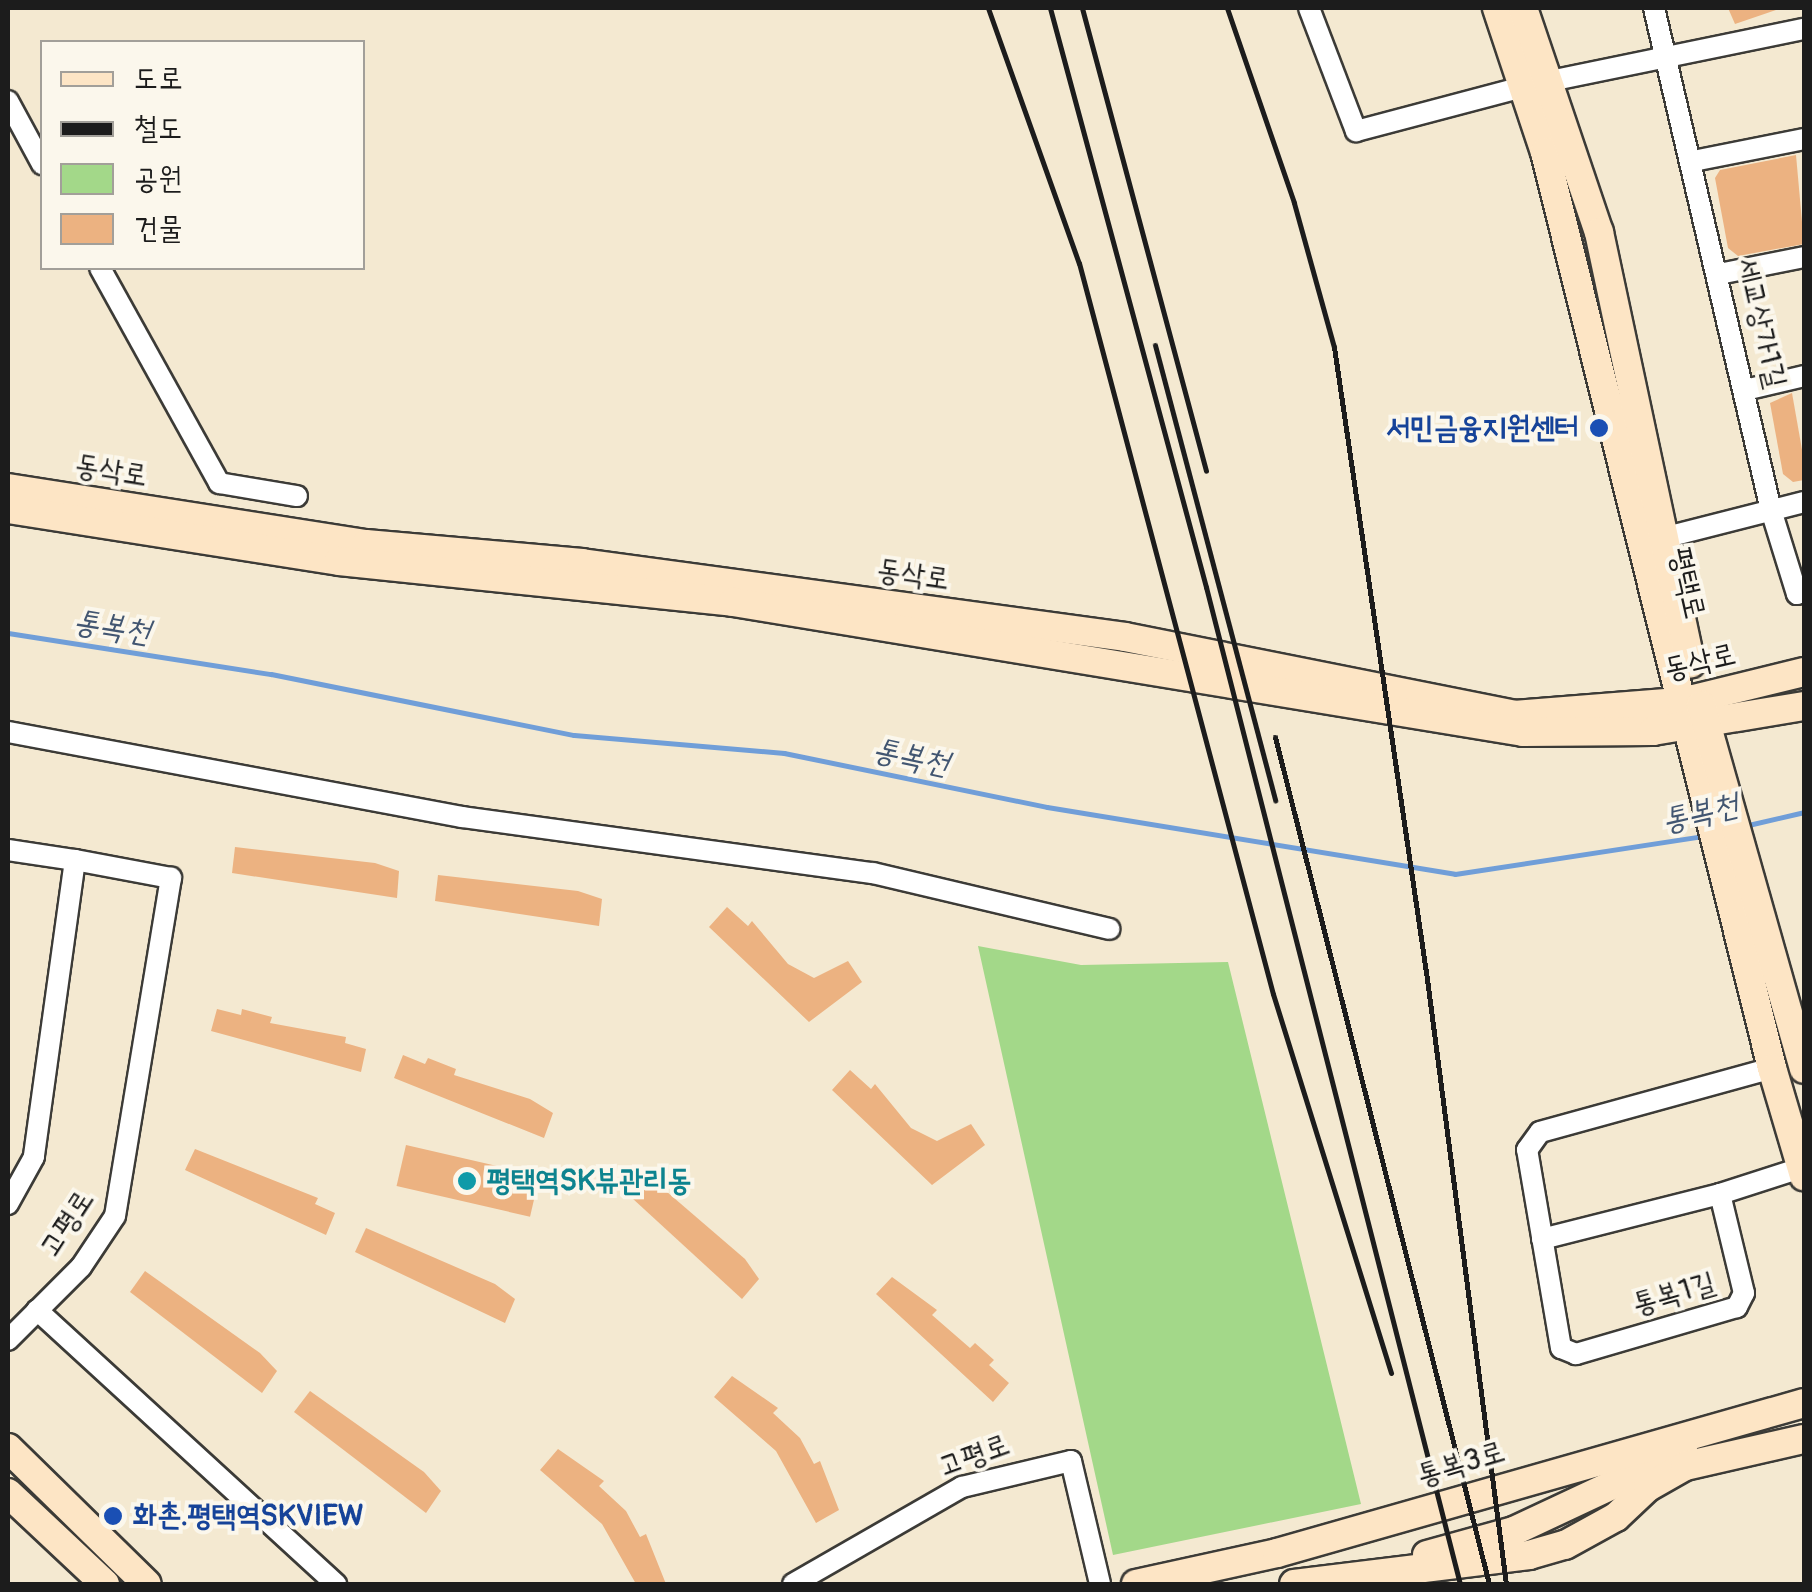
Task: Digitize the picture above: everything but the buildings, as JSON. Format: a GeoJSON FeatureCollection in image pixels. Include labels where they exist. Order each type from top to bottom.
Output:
{"type":"FeatureCollection","features":[{"type":"Feature","properties":{"kind":"street"},"geometry":{"type":"LineString","coordinates":[[1309,8],[1356,131],[1538,83],[1804,30]]}},
{"type":"Feature","properties":{"kind":"street","name":"평택로"},"geometry":{"type":"LineString","coordinates":[[1497,8],[1538,83]]}},
{"type":"Feature","properties":{"kind":"street","name":"평택로"},"geometry":{"type":"LineString","coordinates":[[1524,8],[1538,83],[1746,915],[1772,1068],[1804,1170]]}},
{"type":"Feature","properties":{"kind":"street","name":"세교상가1길"},"geometry":{"type":"LineString","coordinates":[[1654,8],[1670,56],[1771,510],[1796,594],[1804,592]]}},
{"type":"Feature","properties":{"kind":"street"},"geometry":{"type":"LineString","coordinates":[[8,101],[40,160]]}},
{"type":"Feature","properties":{"kind":"street"},"geometry":{"type":"LineString","coordinates":[[1693,161],[1804,139]]}},
{"type":"Feature","properties":{"kind":"street"},"geometry":{"type":"LineString","coordinates":[[1719,274],[1804,257]]}},
{"type":"Feature","properties":{"kind":"street"},"geometry":{"type":"LineString","coordinates":[[101,270],[219,483],[297,496]]}},
{"type":"Feature","properties":{"kind":"street"},"geometry":{"type":"LineString","coordinates":[[1745,390],[1804,376]]}},
{"type":"Feature","properties":{"kind":"street","name":"동삭로"},"geometry":{"type":"LineString","coordinates":[[8,488],[366,544],[582,563],[1125,637],[1514,715],[1804,706]]}},
{"type":"Feature","properties":{"kind":"street"},"geometry":{"type":"LineString","coordinates":[[1655,540],[1804,502]]}},
{"type":"Feature","properties":{"kind":"street","name":"동삭로"},"geometry":{"type":"LineString","coordinates":[[8,509],[339,562],[733,602],[1474,727],[1605,733],[1693,712],[1804,672]]}},
{"type":"Feature","properties":{"kind":"street"},"geometry":{"type":"LineString","coordinates":[[8,732],[462,817],[873,873],[1108,930]]}},
{"type":"Feature","properties":{"kind":"street"},"geometry":{"type":"LineString","coordinates":[[8,850],[75,860],[34,1157],[8,1204]]}},
{"type":"Feature","properties":{"kind":"street","name":"고평로"},"geometry":{"type":"LineString","coordinates":[[8,1340],[81,1267],[115,1216],[171,878],[75,860]]}},
{"type":"Feature","properties":{"kind":"street","name":"평택로"},"geometry":{"type":"LineString","coordinates":[[1746,915],[1804,1069]]}},
{"type":"Feature","properties":{"kind":"street","name":"통복1길"},"geometry":{"type":"LineString","coordinates":[[1720,1194],[1744,1293],[1738,1307],[1576,1354],[1561,1348],[1527,1150],[1540,1132],[1772,1068]]}},
{"type":"Feature","properties":{"kind":"street"},"geometry":{"type":"LineString","coordinates":[[1542,1239],[1804,1170]]}},
{"type":"Feature","properties":{"kind":"street"},"geometry":{"type":"LineString","coordinates":[[37,1310],[336,1584]]}},
{"type":"Feature","properties":{"kind":"street","name":"통복3로"},"geometry":{"type":"LineString","coordinates":[[1136,1584],[1277,1553],[1804,1404]]}},
{"type":"Feature","properties":{"kind":"street"},"geometry":{"type":"LineString","coordinates":[[1349,1576],[1514,1531],[1638,1468],[1704,1445],[1804,1425]]}},
{"type":"Feature","properties":{"kind":"street"},"geometry":{"type":"LineString","coordinates":[[1294,1584],[1529,1555],[1565,1545],[1686,1466],[1804,1439]]}},
{"type":"Feature","properties":{"kind":"street"},"geometry":{"type":"LineString","coordinates":[[8,1448],[147,1584]]}},
{"type":"Feature","properties":{"kind":"street","name":"고평로"},"geometry":{"type":"LineString","coordinates":[[793,1584],[962,1486],[1071,1461],[1100,1584]]}},
{"type":"Feature","properties":{"kind":"street"},"geometry":{"type":"LineString","coordinates":[[8,1493],[105,1584]]}},
{"type":"Feature","properties":{"kind":"green space"},"geometry":{"type":"Polygon","coordinates":[[[978,946],[1081,965],[1228,962],[1361,1504],[1113,1555],[978,946]]]}},
{"type":"Feature","properties":{"kind":"waterway","name":"통복천"},"geometry":{"type":"LineString","coordinates":[[8,633],[271,674],[574,735],[784,753],[1047,807],[1455,874],[1704,836]]}},
{"type":"Feature","properties":{"kind":"waterway","name":"통복천"},"geometry":{"type":"LineString","coordinates":[[1744,826],[1804,812]]}},
{"type":"Feature","properties":{"kind":"railway"},"geometry":{"type":"LineString","coordinates":[[988,8],[1079,263],[1273,994],[1391,1373]]}},
{"type":"Feature","properties":{"kind":"railway"},"geometry":{"type":"LineString","coordinates":[[1050,8],[1206,587],[1460,1584]]}},
{"type":"Feature","properties":{"kind":"railway"},"geometry":{"type":"LineString","coordinates":[[1082,8],[1206,471]]}},
{"type":"Feature","properties":{"kind":"railway"},"geometry":{"type":"LineString","coordinates":[[1227,8],[1294,203],[1334,347],[1427,979],[1506,1584]]}},
{"type":"Feature","properties":{"kind":"railway"},"geometry":{"type":"LineString","coordinates":[[1155,345],[1275,800]]}},
{"type":"Feature","properties":{"kind":"railway"},"geometry":{"type":"LineString","coordinates":[[1275,737],[1489,1584]]}},
{"type":"Feature","properties":{"kind":"place","name":"서민금융지원센터"},"geometry":{"type":"Point","coordinates":[1599,428]}},
{"type":"Feature","properties":{"kind":"place","name":"평택역SK뷰관리동"},"geometry":{"type":"Point","coordinates":[467,1181]}},
{"type":"Feature","properties":{"kind":"place","name":"화촌.평택역SKVIEW"},"geometry":{"type":"Point","coordinates":[113,1516]}}]}
